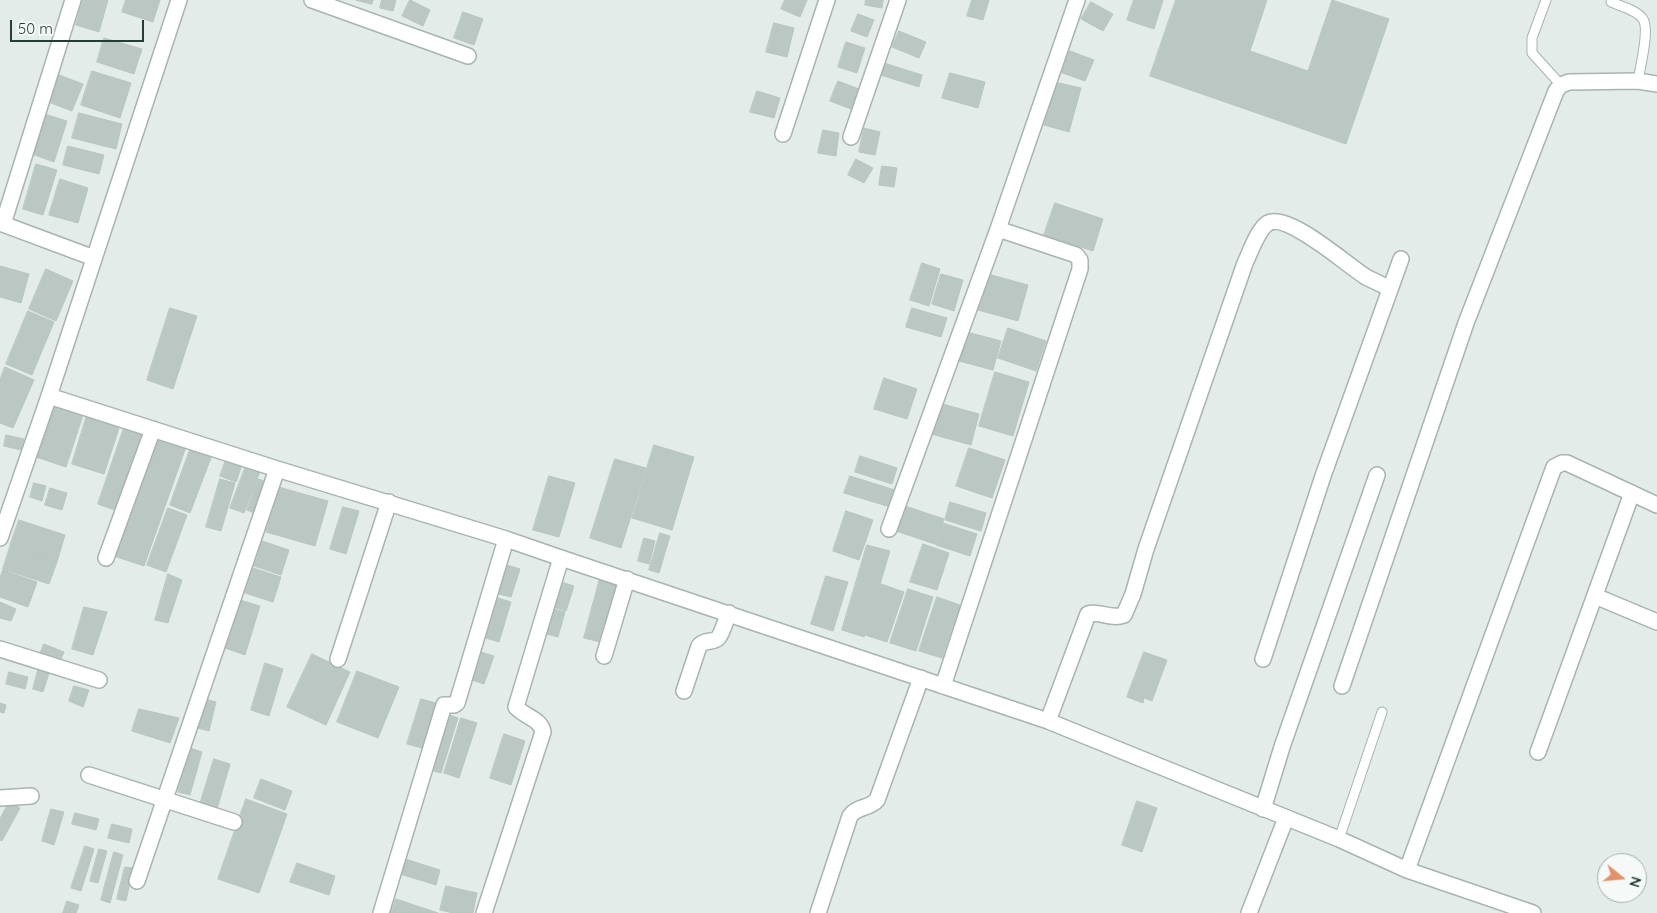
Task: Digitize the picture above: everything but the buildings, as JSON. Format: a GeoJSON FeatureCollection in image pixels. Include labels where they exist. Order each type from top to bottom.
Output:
{"type":"FeatureCollection","features":[{"type":"Feature","properties":{"kind":"street"},"geometry":{"type":"LineString","coordinates":[[73,0],[1,224],[94,258]]}},
{"type":"Feature","properties":{"kind":"street"},"geometry":{"type":"LineString","coordinates":[[0,538],[49,396],[179,0]]}},
{"type":"Feature","properties":{"kind":"street"},"geometry":{"type":"LineString","coordinates":[[784,134],[828,0]]}},
{"type":"Feature","properties":{"kind":"street"},"geometry":{"type":"LineString","coordinates":[[850,136],[898,0]]}},
{"type":"Feature","properties":{"kind":"street"},"geometry":{"type":"LineString","coordinates":[[889,529],[998,229],[1077,0]]}},
{"type":"Feature","properties":{"kind":"street"},"geometry":{"type":"LineString","coordinates":[[318,1],[468,56]]}},
{"type":"Feature","properties":{"kind":"street"},"geometry":{"type":"LineString","coordinates":[[1342,686],[1466,323],[1554,95],[1564,83],[1638,81],[1657,84]]}},
{"type":"Feature","properties":{"kind":"street"},"geometry":{"type":"LineString","coordinates":[[1048,721],[1088,614],[1116,617],[1124,615],[1129,606],[1146,549],[1245,263],[1262,228],[1273,222],[1281,222],[1297,228],[1366,277],[1390,289]]}},
{"type":"Feature","properties":{"kind":"street"},"geometry":{"type":"LineString","coordinates":[[943,686],[1080,269],[1080,260],[1077,256],[998,229]]}},
{"type":"Feature","properties":{"kind":"street"},"geometry":{"type":"LineString","coordinates":[[1263,659],[1323,476],[1402,259]]}},
{"type":"Feature","properties":{"kind":"street"},"geometry":{"type":"LineString","coordinates":[[49,396],[277,469],[506,539],[1048,721],[1339,839],[1407,870],[1533,913]]}},
{"type":"Feature","properties":{"kind":"street"},"geometry":{"type":"LineString","coordinates":[[106,558],[153,429]]}},
{"type":"Feature","properties":{"kind":"street"},"geometry":{"type":"LineString","coordinates":[[1407,870],[1553,469],[1557,464],[1567,463],[1657,505]]}},
{"type":"Feature","properties":{"kind":"street"},"geometry":{"type":"LineString","coordinates":[[137,881],[277,469]]}},
{"type":"Feature","properties":{"kind":"street"},"geometry":{"type":"LineString","coordinates":[[1263,809],[1282,747],[1377,475]]}},
{"type":"Feature","properties":{"kind":"street"},"geometry":{"type":"LineString","coordinates":[[1538,752],[1632,493]]}},
{"type":"Feature","properties":{"kind":"street"},"geometry":{"type":"LineString","coordinates":[[338,659],[389,502]]}},
{"type":"Feature","properties":{"kind":"street"},"geometry":{"type":"LineString","coordinates":[[381,913],[444,705],[454,705],[457,703],[506,539]]}},
{"type":"Feature","properties":{"kind":"street"},"geometry":{"type":"LineString","coordinates":[[484,913],[543,732],[539,722],[523,714],[516,707],[561,558]]}},
{"type":"Feature","properties":{"kind":"street"},"geometry":{"type":"LineString","coordinates":[[604,656],[626,580]]}},
{"type":"Feature","properties":{"kind":"street"},"geometry":{"type":"LineString","coordinates":[[1595,596],[1657,622]]}},
{"type":"Feature","properties":{"kind":"street"},"geometry":{"type":"LineString","coordinates":[[684,691],[699,646],[702,642],[716,640],[720,637],[728,614]]}},
{"type":"Feature","properties":{"kind":"street"},"geometry":{"type":"LineString","coordinates":[[0,649],[99,680]]}},
{"type":"Feature","properties":{"kind":"street"},"geometry":{"type":"LineString","coordinates":[[818,913],[850,816],[856,810],[874,804],[877,800],[920,678]]}},
{"type":"Feature","properties":{"kind":"street"},"geometry":{"type":"LineString","coordinates":[[89,775],[234,822]]}},
{"type":"Feature","properties":{"kind":"street"},"geometry":{"type":"LineString","coordinates":[[0,798],[31,796]]}},
{"type":"Feature","properties":{"kind":"street"},"geometry":{"type":"LineString","coordinates":[[1249,913],[1286,818]]}},
{"type":"Feature","properties":{"kind":"lane"},"geometry":{"type":"LineString","coordinates":[[1546,0],[1532,38],[1532,53],[1561,85]]}},
{"type":"Feature","properties":{"kind":"lane"},"geometry":{"type":"LineString","coordinates":[[1612,2],[1642,17],[1644,22],[1645,36],[1638,81]]}},
{"type":"Feature","properties":{"kind":"lane"},"geometry":{"type":"LineString","coordinates":[[1339,839],[1382,712]]}}]}
